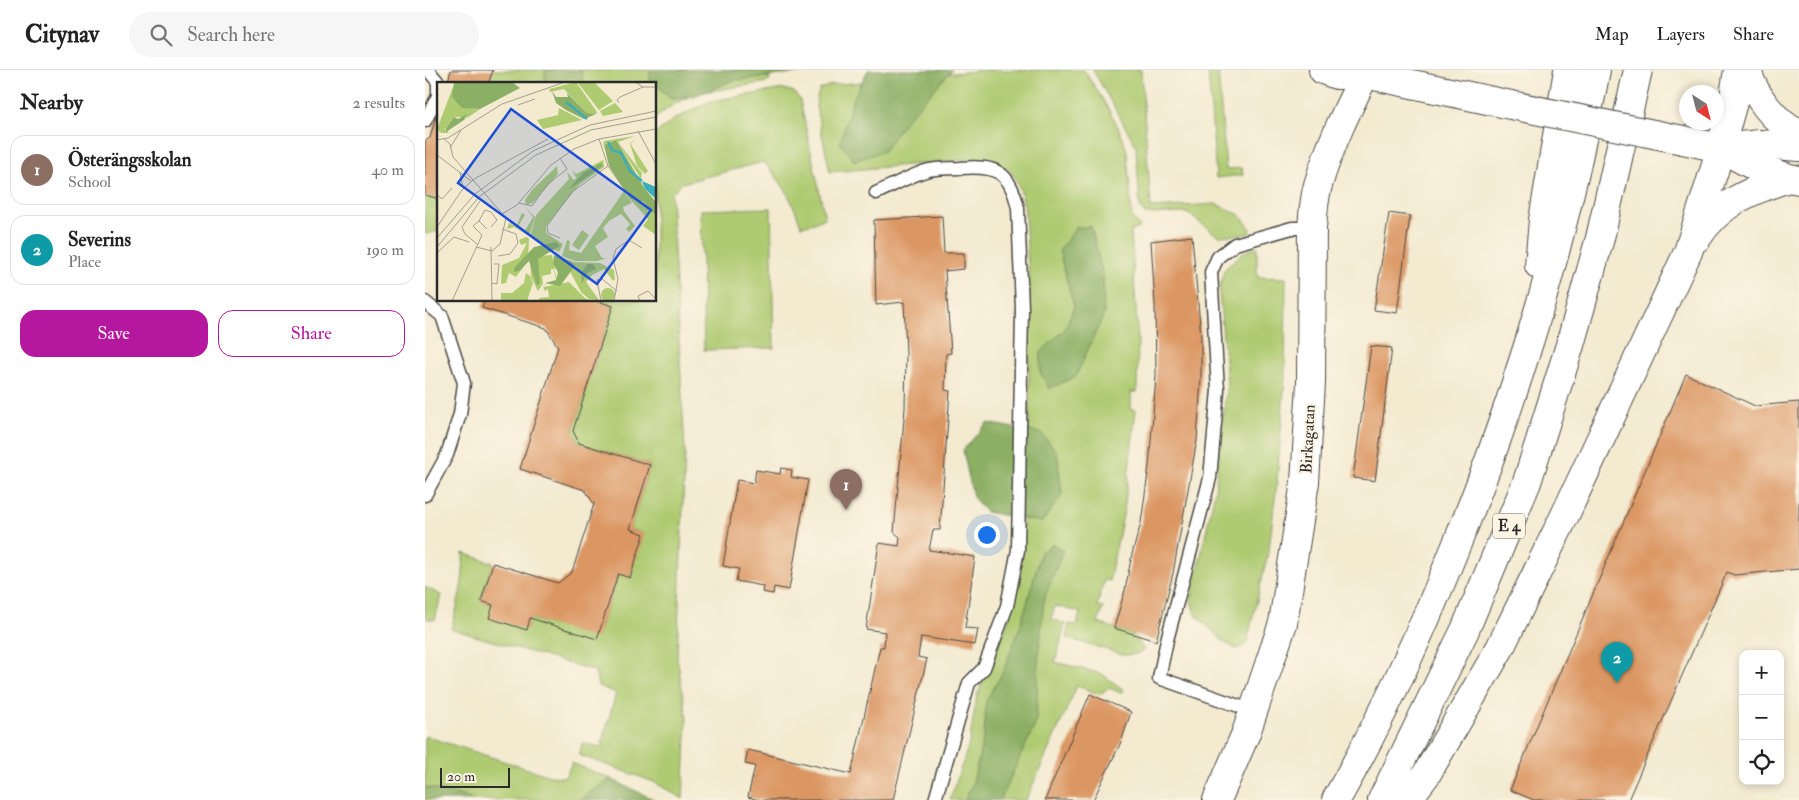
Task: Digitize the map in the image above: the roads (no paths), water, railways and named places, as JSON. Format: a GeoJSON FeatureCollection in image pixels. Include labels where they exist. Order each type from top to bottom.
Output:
{"type":"FeatureCollection","features":[{"type":"Feature","properties":{"kind":"main road"},"geometry":{"type":"LineString","coordinates":[[1323,70],[1337,75],[1363,72],[1720,148],[1754,166],[1794,179]]}},
{"type":"Feature","properties":{"kind":"main road"},"geometry":{"type":"LineString","coordinates":[[1534,327],[1543,220],[1568,70]]}},
{"type":"Feature","properties":{"kind":"main road","name":"E 4"},"geometry":{"type":"LineString","coordinates":[[1336,800],[1355,766],[1427,619],[1487,470],[1534,327],[1565,219],[1596,70]]}},
{"type":"Feature","properties":{"kind":"main road","name":"E 4"},"geometry":{"type":"LineString","coordinates":[[1382,800],[1465,630],[1527,482],[1570,345],[1600,238],[1638,70]]}},
{"type":"Feature","properties":{"kind":"main road"},"geometry":{"type":"LineString","coordinates":[[1407,800],[1426,775],[1500,648],[1565,516],[1688,252],[1733,102],[1738,70]]}},
{"type":"Feature","properties":{"kind":"main road"},"geometry":{"type":"LineString","coordinates":[[1747,70],[1760,96],[1776,118],[1799,134]]}},
{"type":"Feature","properties":{"kind":"main road","name":"Birkagatan"},"geometry":{"type":"LineString","coordinates":[[1217,800],[1253,711],[1283,623],[1305,482],[1311,383],[1312,228],[1317,186],[1337,131],[1363,72]]}},
{"type":"Feature","properties":{"kind":"main road"},"geometry":{"type":"LineString","coordinates":[[1720,148],[1760,144],[1799,147]]}},
{"type":"Feature","properties":{"kind":"main road"},"geometry":{"type":"LineString","coordinates":[[1688,252],[1703,229],[1736,199],[1757,188],[1794,179]]}},
{"type":"Feature","properties":{"kind":"lane"},"geometry":{"type":"LineString","coordinates":[[428,70],[438,82]]}},
{"type":"Feature","properties":{"kind":"lane"},"geometry":{"type":"LineString","coordinates":[[425,121],[437,98]]}},
{"type":"Feature","properties":{"kind":"lane"},"geometry":{"type":"LineString","coordinates":[[876,193],[928,170],[981,166],[995,170],[1007,180],[1014,192],[1017,208],[1022,309],[1017,550],[1007,606],[984,668],[969,683],[935,800]]}},
{"type":"Feature","properties":{"kind":"lane"},"geometry":{"type":"LineString","coordinates":[[1253,711],[1159,678],[1167,640],[1210,478],[1218,390],[1211,272],[1217,257],[1235,244],[1292,228],[1312,228]]}},
{"type":"Feature","properties":{"kind":"lane"},"geometry":{"type":"LineString","coordinates":[[425,302],[442,316],[465,383],[460,414],[447,455],[425,495]]}},
{"type":"Feature","properties":{"kind":"place","name":"Österängsskolan"},"geometry":{"type":"Point","coordinates":[846,510]}},
{"type":"Feature","properties":{"kind":"place","name":"Severins"},"geometry":{"type":"Point","coordinates":[1617,683]}}]}
